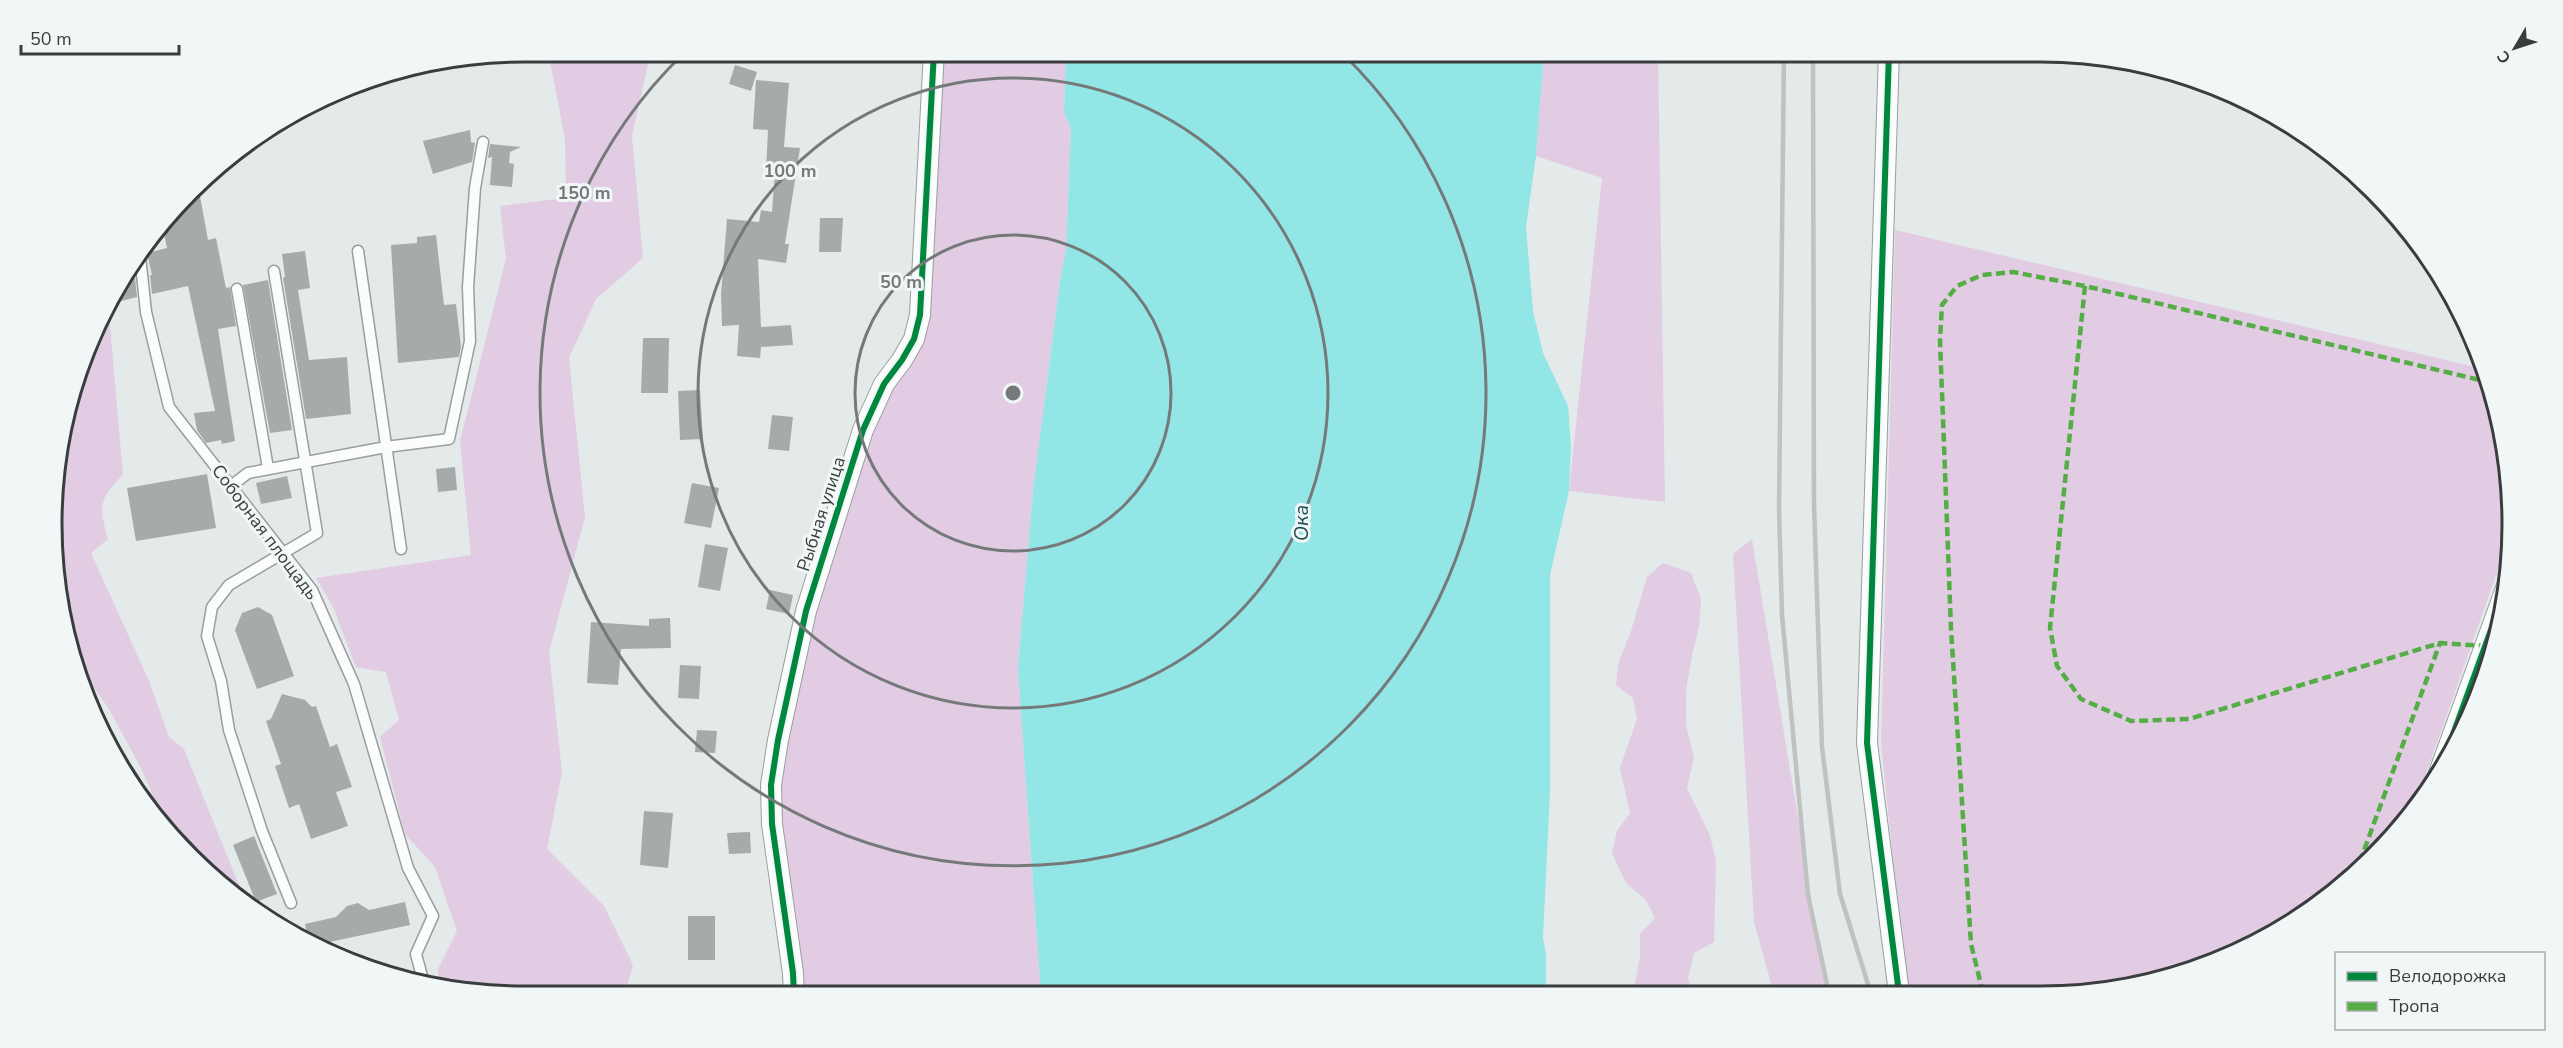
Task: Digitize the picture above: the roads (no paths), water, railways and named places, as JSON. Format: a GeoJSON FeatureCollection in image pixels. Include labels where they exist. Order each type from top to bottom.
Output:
{"type":"FeatureCollection","features":[{"type":"Feature","properties":{"kind":"street","name":"Рыбная улица"},"geometry":{"type":"LineString","coordinates":[[794,986],[772,824],[771,785],[806,611],[845,486],[873,405],[914,339],[920,315],[933,62]]}},
{"type":"Feature","properties":{"kind":"street"},"geometry":{"type":"LineString","coordinates":[[1889,62],[1867,743],[1898,986]]}},
{"type":"Feature","properties":{"kind":"street"},"geometry":{"type":"LineString","coordinates":[[2470,690],[2478,669]]}},
{"type":"Feature","properties":{"kind":"lane"},"geometry":{"type":"LineString","coordinates":[[231,486],[248,473],[268,468],[386,447],[449,439],[470,341],[468,287],[476,188],[483,142]]}},
{"type":"Feature","properties":{"kind":"lane"},"geometry":{"type":"LineString","coordinates":[[358,251],[401,549]]}},
{"type":"Feature","properties":{"kind":"lane","name":"Соборная площадь"},"geometry":{"type":"LineString","coordinates":[[141,264],[146,312],[169,407],[312,590],[354,684],[408,868],[433,916],[416,954],[422,975]]}},
{"type":"Feature","properties":{"kind":"lane"},"geometry":{"type":"LineString","coordinates":[[274,271],[317,533],[229,585],[212,606],[207,636],[221,681],[229,730],[262,831],[291,903]]}},
{"type":"Feature","properties":{"kind":"lane"},"geometry":{"type":"LineString","coordinates":[[237,289],[268,468]]}},
{"type":"Feature","properties":{"kind":"water","name":"Ока"},"geometry":{"type":"Polygon","coordinates":[[[1066,62],[1543,62],[1536,156],[1526,227],[1533,311],[1543,353],[1568,406],[1571,446],[1569,491],[1550,575],[1550,792],[1543,937],[1546,956],[1546,986],[1040,986],[1018,669],[1033,491],[1066,250],[1071,129],[1064,112],[1066,62]]]}},
{"type":"Feature","properties":{"kind":"railway"},"geometry":{"type":"LineString","coordinates":[[1784,62],[1779,509],[1782,615],[1808,895],[1827,986]]}},
{"type":"Feature","properties":{"kind":"railway"},"geometry":{"type":"LineString","coordinates":[[1813,62],[1814,504],[1822,747],[1840,894],[1869,986]]}}]}
